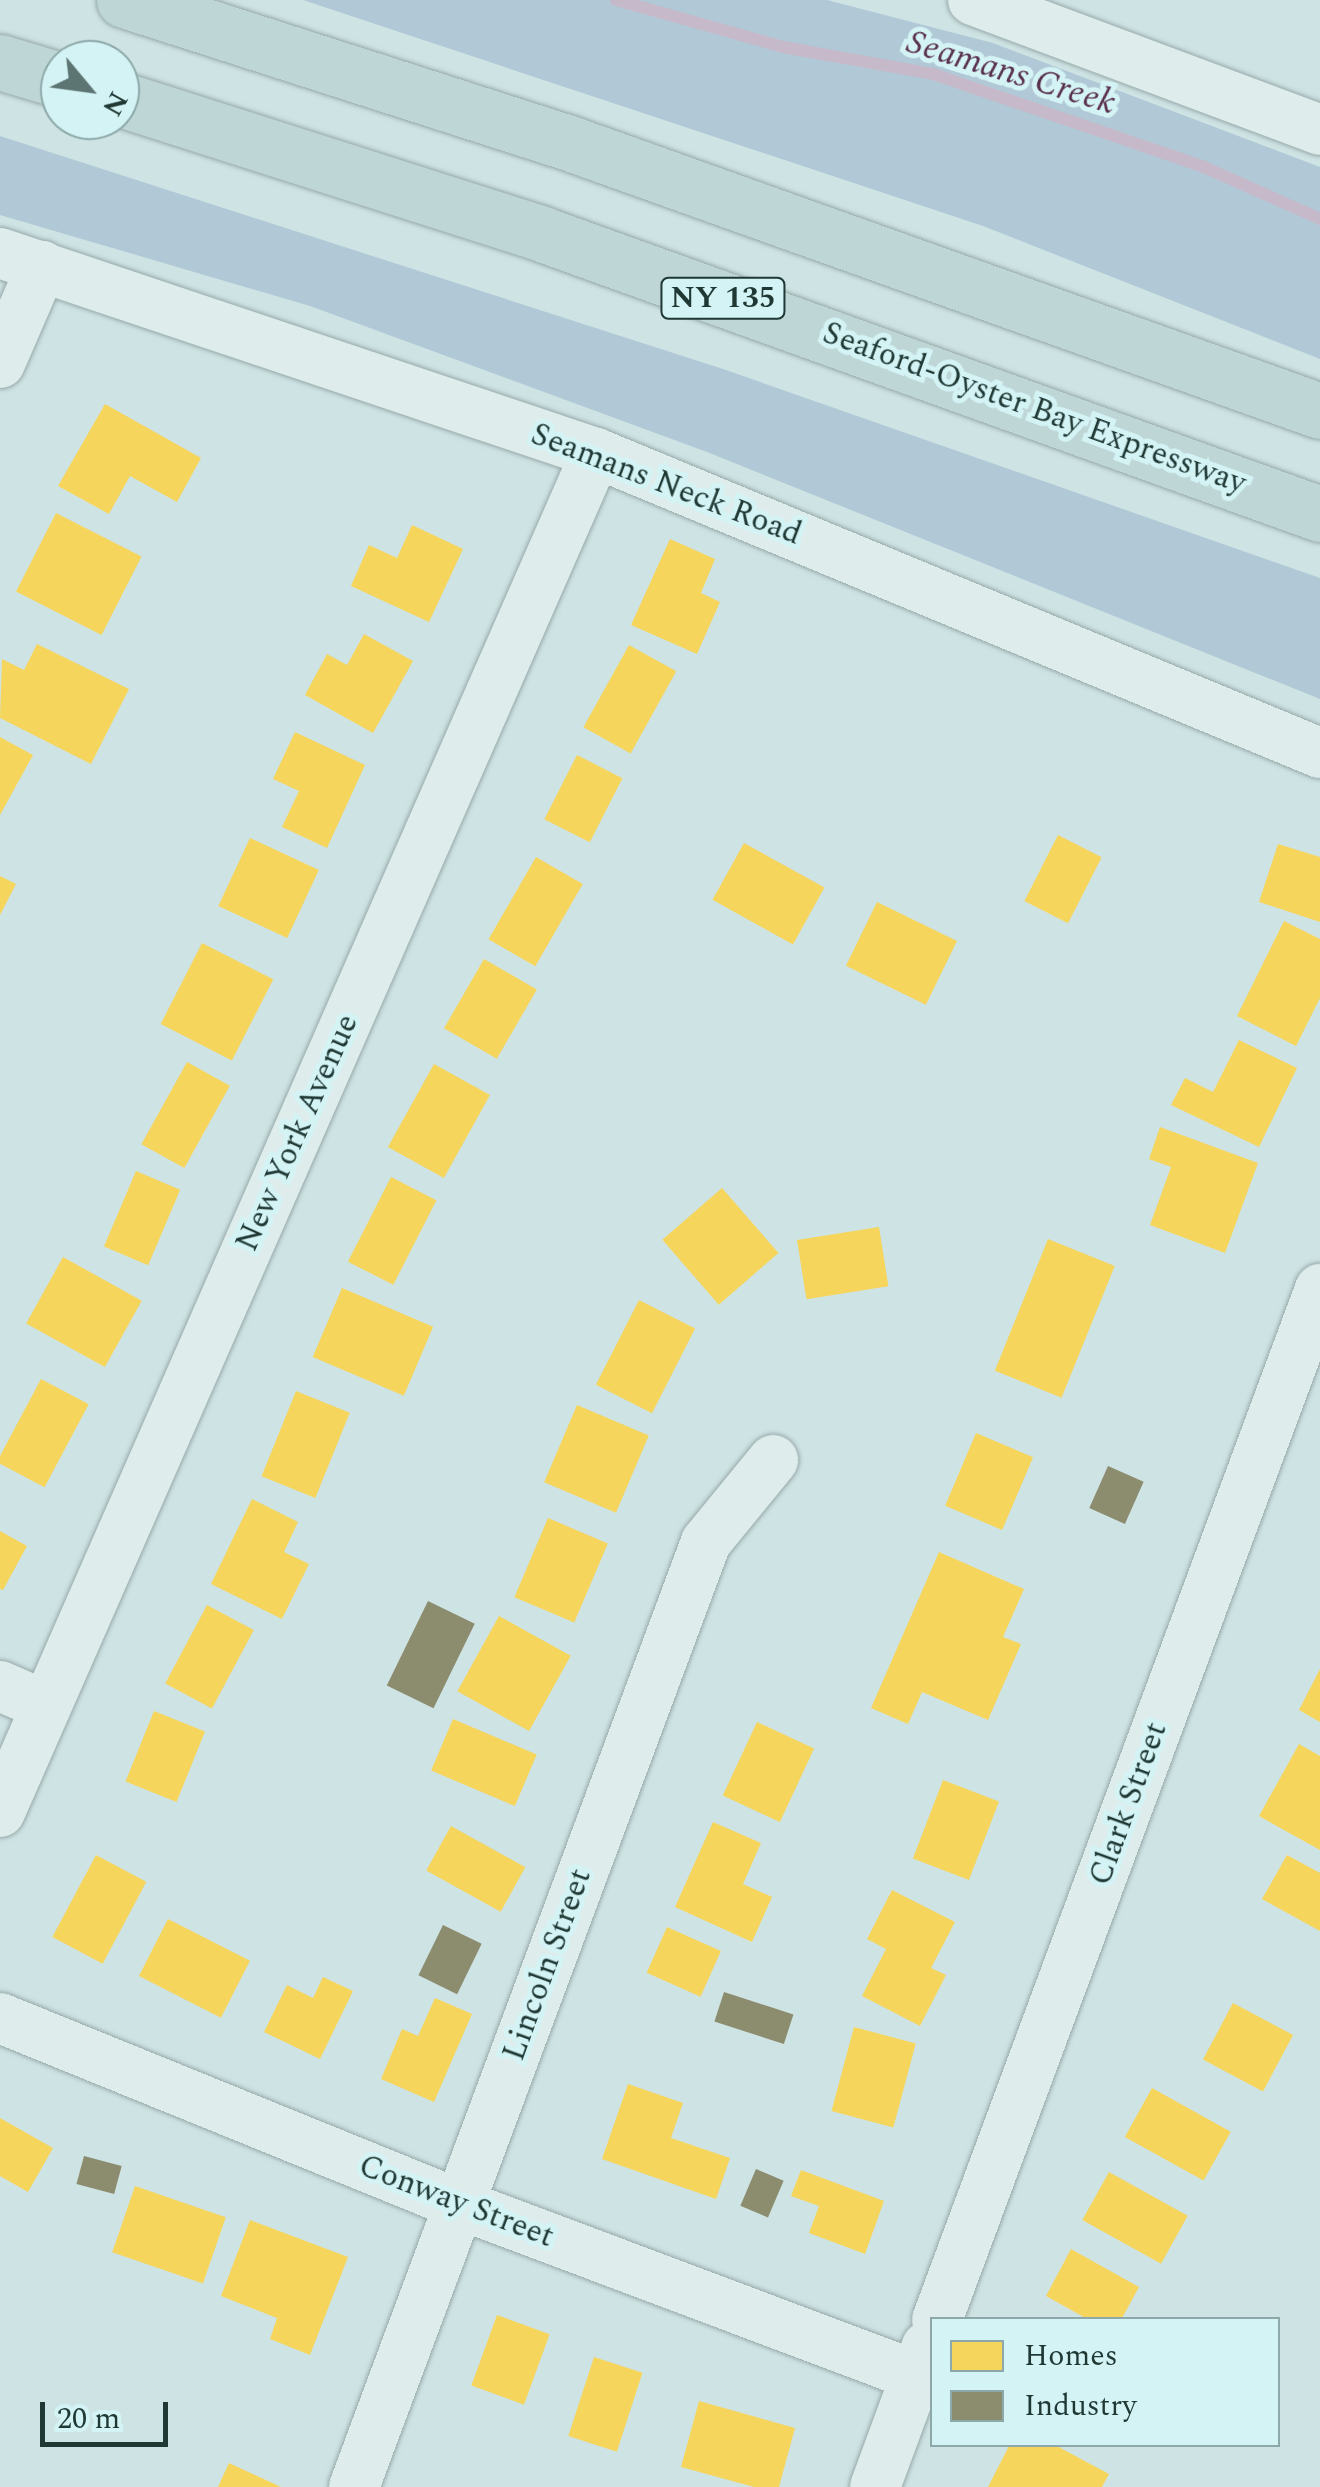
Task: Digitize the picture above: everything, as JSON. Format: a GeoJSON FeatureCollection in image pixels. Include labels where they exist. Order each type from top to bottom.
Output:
{"type":"FeatureCollection","features":[{"type":"Feature","properties":{"kind":"highway"},"geometry":{"type":"LineString","coordinates":[[124,0],[591,150],[1320,411]]}},
{"type":"Feature","properties":{"kind":"highway"},"geometry":{"type":"LineString","coordinates":[[0,62],[40,74]]}},
{"type":"Feature","properties":{"kind":"highway","name":"Seaford-Oyster Bay Expressway"},"geometry":{"type":"LineString","coordinates":[[140,105],[542,234],[1320,514]]}},
{"type":"Feature","properties":{"kind":"street"},"geometry":{"type":"LineString","coordinates":[[973,0],[1320,130]]}},
{"type":"Feature","properties":{"kind":"street"},"geometry":{"type":"LineString","coordinates":[[0,362],[21,259]]}},
{"type":"Feature","properties":{"kind":"street","name":"Seamans Neck Road"},"geometry":{"type":"LineString","coordinates":[[21,259],[596,454],[1320,753]]}},
{"type":"Feature","properties":{"kind":"street","name":"New York Avenue"},"geometry":{"type":"LineString","coordinates":[[0,1812],[596,454]]}},
{"type":"Feature","properties":{"kind":"street","name":"Clark Street"},"geometry":{"type":"LineString","coordinates":[[938,2317],[1320,1289]]}},
{"type":"Feature","properties":{"kind":"street","name":"Lincoln Street"},"geometry":{"type":"LineString","coordinates":[[354,2487],[706,1542],[773,1460]]}},
{"type":"Feature","properties":{"kind":"street"},"geometry":{"type":"LineString","coordinates":[[0,1686],[46,1706]]}},
{"type":"Feature","properties":{"kind":"street","name":"Conway Street"},"geometry":{"type":"LineString","coordinates":[[0,2018],[459,2204],[924,2354]]}},
{"type":"Feature","properties":{"kind":"street"},"geometry":{"type":"LineString","coordinates":[[874,2487],[924,2354]]}},
{"type":"Feature","properties":{"kind":"shaded area"},"geometry":{"type":"Polygon","coordinates":[[[303,0],[827,0],[993,43],[1320,167],[1320,359],[983,226],[303,0]]]}},
{"type":"Feature","properties":{"kind":"shaded area"},"geometry":{"type":"Polygon","coordinates":[[[0,136],[723,369],[1320,578],[1320,699],[707,452],[310,306],[0,215],[0,136]]]}},
{"type":"Feature","properties":{"kind":"building: Homes"},"geometry":{"type":"Polygon","coordinates":[[[105,404],[201,458],[177,502],[130,476],[109,514],[58,486],[105,404]]]}},
{"type":"Feature","properties":{"kind":"building: Homes"},"geometry":{"type":"Polygon","coordinates":[[[56,513],[142,557],[102,635],[16,591],[56,513]]]}},
{"type":"Feature","properties":{"kind":"building: Homes"},"geometry":{"type":"Polygon","coordinates":[[[412,525],[463,549],[429,622],[351,586],[369,545],[397,558],[412,525]]]}},
{"type":"Feature","properties":{"kind":"building: Homes"},"geometry":{"type":"Polygon","coordinates":[[[670,539],[715,559],[701,593],[720,602],[697,654],[631,625],[670,539]]]}},
{"type":"Feature","properties":{"kind":"building: Homes"},"geometry":{"type":"Polygon","coordinates":[[[364,634],[413,661],[373,733],[305,695],[327,654],[347,665],[364,634]]]}},
{"type":"Feature","properties":{"kind":"building: Homes"},"geometry":{"type":"Polygon","coordinates":[[[37,644],[129,689],[91,764],[0,718],[2,659],[24,670],[37,644]]]}},
{"type":"Feature","properties":{"kind":"building: Homes"},"geometry":{"type":"Polygon","coordinates":[[[629,645],[676,671],[631,753],[583,727],[629,645]]]}},
{"type":"Feature","properties":{"kind":"building: Homes"},"geometry":{"type":"Polygon","coordinates":[[[295,732],[365,765],[327,848],[282,827],[299,791],[273,779],[295,732]]]}},
{"type":"Feature","properties":{"kind":"building: Homes"},"geometry":{"type":"Polygon","coordinates":[[[0,737],[33,755],[0,815],[0,737]]]}},
{"type":"Feature","properties":{"kind":"building: Homes"},"geometry":{"type":"Polygon","coordinates":[[[577,755],[622,778],[590,842],[544,819],[577,755]]]}},
{"type":"Feature","properties":{"kind":"building: Homes"},"geometry":{"type":"Polygon","coordinates":[[[1058,835],[1102,857],[1068,923],[1024,901],[1058,835]]]}},
{"type":"Feature","properties":{"kind":"building: Homes"},"geometry":{"type":"Polygon","coordinates":[[[250,838],[319,870],[287,938],[218,906],[250,838]]]}},
{"type":"Feature","properties":{"kind":"building: Homes"},"geometry":{"type":"Polygon","coordinates":[[[744,843],[824,888],[793,944],[712,900],[744,843]]]}},
{"type":"Feature","properties":{"kind":"building: Homes"},"geometry":{"type":"Polygon","coordinates":[[[1278,844],[1320,857],[1320,922],[1259,902],[1278,844]]]}},
{"type":"Feature","properties":{"kind":"building: Homes"},"geometry":{"type":"Polygon","coordinates":[[[536,857],[583,884],[535,966],[488,939],[536,857]]]}},
{"type":"Feature","properties":{"kind":"building: Homes"},"geometry":{"type":"Polygon","coordinates":[[[0,876],[16,884],[0,915],[0,876]]]}},
{"type":"Feature","properties":{"kind":"building: Homes"},"geometry":{"type":"Polygon","coordinates":[[[877,902],[957,941],[926,1005],[846,966],[877,902]]]}},
{"type":"Feature","properties":{"kind":"building: Homes"},"geometry":{"type":"Polygon","coordinates":[[[1284,921],[1320,939],[1320,998],[1296,1046],[1237,1016],[1284,921]]]}},
{"type":"Feature","properties":{"kind":"building: Homes"},"geometry":{"type":"Polygon","coordinates":[[[202,943],[273,979],[232,1060],[161,1024],[202,943]]]}},
{"type":"Feature","properties":{"kind":"building: Homes"},"geometry":{"type":"Polygon","coordinates":[[[484,959],[537,989],[497,1059],[444,1028],[484,959]]]}},
{"type":"Feature","properties":{"kind":"building: Homes"},"geometry":{"type":"Polygon","coordinates":[[[1239,1040],[1297,1068],[1259,1147],[1171,1105],[1185,1078],[1213,1092],[1239,1040]]]}},
{"type":"Feature","properties":{"kind":"building: Homes"},"geometry":{"type":"Polygon","coordinates":[[[187,1062],[230,1086],[184,1168],[141,1144],[187,1062]]]}},
{"type":"Feature","properties":{"kind":"building: Homes"},"geometry":{"type":"Polygon","coordinates":[[[434,1064],[490,1095],[444,1178],[388,1147],[434,1064]]]}},
{"type":"Feature","properties":{"kind":"building: Homes"},"geometry":{"type":"Polygon","coordinates":[[[1160,1127],[1258,1163],[1225,1253],[1150,1225],[1171,1167],[1149,1159],[1160,1127]]]}},
{"type":"Feature","properties":{"kind":"building: Homes"},"geometry":{"type":"Polygon","coordinates":[[[136,1171],[180,1190],[148,1265],[104,1246],[136,1171]]]}},
{"type":"Feature","properties":{"kind":"building: Homes"},"geometry":{"type":"Polygon","coordinates":[[[391,1177],[436,1200],[393,1285],[348,1262],[391,1177]]]}},
{"type":"Feature","properties":{"kind":"building: Homes"},"geometry":{"type":"Polygon","coordinates":[[[722,1188],[778,1253],[719,1305],[662,1240],[722,1188]]]}},
{"type":"Feature","properties":{"kind":"building: Homes"},"geometry":{"type":"Polygon","coordinates":[[[879,1227],[888,1286],[806,1299],[797,1240],[879,1227]]]}},
{"type":"Feature","properties":{"kind":"building: Homes"},"geometry":{"type":"Polygon","coordinates":[[[1048,1239],[1115,1266],[1062,1398],[995,1371],[1048,1239]]]}},
{"type":"Feature","properties":{"kind":"building: Homes"},"geometry":{"type":"Polygon","coordinates":[[[63,1257],[142,1301],[105,1367],[26,1323],[63,1257]]]}},
{"type":"Feature","properties":{"kind":"building: Homes"},"geometry":{"type":"Polygon","coordinates":[[[342,1288],[433,1327],[404,1396],[313,1357],[342,1288]]]}},
{"type":"Feature","properties":{"kind":"building: Homes"},"geometry":{"type":"Polygon","coordinates":[[[639,1300],[695,1329],[652,1413],[596,1385],[639,1300]]]}},
{"type":"Feature","properties":{"kind":"building: Homes"},"geometry":{"type":"Polygon","coordinates":[[[41,1379],[89,1404],[45,1487],[0,1464],[0,1456],[41,1379]]]}},
{"type":"Feature","properties":{"kind":"building: Homes"},"geometry":{"type":"Polygon","coordinates":[[[296,1391],[350,1413],[315,1498],[262,1476],[296,1391]]]}},
{"type":"Feature","properties":{"kind":"building: Homes"},"geometry":{"type":"Polygon","coordinates":[[[577,1405],[649,1435],[616,1513],[544,1482],[577,1405]]]}},
{"type":"Feature","properties":{"kind":"building: Homes"},"geometry":{"type":"Polygon","coordinates":[[[976,1433],[1033,1457],[1002,1530],[945,1506],[976,1433]]]}},
{"type":"Feature","properties":{"kind":"building: Homes"},"geometry":{"type":"Polygon","coordinates":[[[252,1499],[298,1522],[284,1552],[309,1564],[282,1619],[211,1584],[252,1499]]]}},
{"type":"Feature","properties":{"kind":"building: Homes"},"geometry":{"type":"Polygon","coordinates":[[[548,1518],[608,1543],[574,1623],[514,1597],[548,1518]]]}},
{"type":"Feature","properties":{"kind":"building: Homes"},"geometry":{"type":"Polygon","coordinates":[[[0,1531],[27,1546],[3,1590],[0,1589],[0,1531]]]}},
{"type":"Feature","properties":{"kind":"building: Homes"},"geometry":{"type":"Polygon","coordinates":[[[939,1552],[1024,1589],[1003,1637],[1021,1644],[988,1720],[922,1692],[908,1724],[871,1708],[939,1552]]]}},
{"type":"Feature","properties":{"kind":"building: Homes"},"geometry":{"type":"Polygon","coordinates":[[[207,1605],[254,1630],[212,1708],[165,1684],[207,1605]]]}},
{"type":"Feature","properties":{"kind":"building: Homes"},"geometry":{"type":"Polygon","coordinates":[[[499,1616],[571,1656],[529,1731],[457,1691],[499,1616]]]}},
{"type":"Feature","properties":{"kind":"building: Homes"},"geometry":{"type":"Polygon","coordinates":[[[1320,1669],[1320,1722],[1299,1710],[1320,1669]]]}},
{"type":"Feature","properties":{"kind":"building: Homes"},"geometry":{"type":"Polygon","coordinates":[[[154,1711],[205,1732],[177,1802],[126,1781],[154,1711]]]}},
{"type":"Feature","properties":{"kind":"building: Homes"},"geometry":{"type":"Polygon","coordinates":[[[453,1719],[537,1755],[515,1806],[431,1771],[453,1719]]]}},
{"type":"Feature","properties":{"kind":"building: Homes"},"geometry":{"type":"Polygon","coordinates":[[[757,1722],[814,1749],[780,1822],[723,1795],[757,1722]]]}},
{"type":"Feature","properties":{"kind":"building: Homes"},"geometry":{"type":"Polygon","coordinates":[[[1299,1744],[1320,1756],[1320,1850],[1259,1816],[1299,1744]]]}},
{"type":"Feature","properties":{"kind":"building: Homes"},"geometry":{"type":"Polygon","coordinates":[[[943,1780],[999,1802],[969,1880],[913,1858],[943,1780]]]}},
{"type":"Feature","properties":{"kind":"building: Homes"},"geometry":{"type":"Polygon","coordinates":[[[713,1822],[761,1843],[743,1884],[772,1897],[752,1942],[675,1907],[713,1822]]]}},
{"type":"Feature","properties":{"kind":"building: Homes"},"geometry":{"type":"Polygon","coordinates":[[[451,1826],[525,1867],[501,1912],[426,1871],[451,1826]]]}},
{"type":"Feature","properties":{"kind":"building: Homes"},"geometry":{"type":"Polygon","coordinates":[[[96,1855],[146,1882],[103,1964],[52,1937],[96,1855]]]}},
{"type":"Feature","properties":{"kind":"building: Homes"},"geometry":{"type":"Polygon","coordinates":[[[1287,1855],[1320,1873],[1320,1931],[1262,1899],[1287,1855]]]}},
{"type":"Feature","properties":{"kind":"building: Homes"},"geometry":{"type":"Polygon","coordinates":[[[892,1890],[955,1922],[931,1968],[946,1975],[920,2026],[862,1996],[886,1949],[867,1939],[892,1890]]]}},
{"type":"Feature","properties":{"kind":"building: Homes"},"geometry":{"type":"Polygon","coordinates":[[[168,1919],[250,1961],[221,2018],[139,1976],[168,1919]]]}},
{"type":"Feature","properties":{"kind":"building: Homes"},"geometry":{"type":"Polygon","coordinates":[[[667,1927],[721,1951],[701,1997],[647,1973],[667,1927]]]}},
{"type":"Feature","properties":{"kind":"building: Homes"},"geometry":{"type":"Polygon","coordinates":[[[323,1977],[353,1991],[320,2059],[264,2032],[287,1985],[313,1998],[323,1977]]]}},
{"type":"Feature","properties":{"kind":"building: Homes"},"geometry":{"type":"Polygon","coordinates":[[[435,1998],[472,2014],[434,2102],[381,2079],[402,2029],[418,2036],[435,1998]]]}},
{"type":"Feature","properties":{"kind":"building: Homes"},"geometry":{"type":"Polygon","coordinates":[[[1233,2003],[1293,2035],[1263,2091],[1203,2060],[1233,2003]]]}},
{"type":"Feature","properties":{"kind":"building: Homes"},"geometry":{"type":"Polygon","coordinates":[[[854,2027],[916,2044],[893,2128],[831,2111],[854,2027]]]}},
{"type":"Feature","properties":{"kind":"building: Homes"},"geometry":{"type":"Polygon","coordinates":[[[628,2084],[683,2103],[671,2138],[730,2158],[716,2199],[602,2159],[628,2084]]]}},
{"type":"Feature","properties":{"kind":"building: Homes"},"geometry":{"type":"Polygon","coordinates":[[[1152,2088],[1231,2132],[1204,2181],[1125,2137],[1152,2088]]]}},
{"type":"Feature","properties":{"kind":"building: Homes"},"geometry":{"type":"Polygon","coordinates":[[[0,2118],[53,2148],[28,2192],[0,2176],[0,2118]]]}},
{"type":"Feature","properties":{"kind":"building: Homes"},"geometry":{"type":"Polygon","coordinates":[[[801,2170],[884,2201],[865,2254],[809,2233],[819,2206],[791,2196],[801,2170]]]}},
{"type":"Feature","properties":{"kind":"building: Homes"},"geometry":{"type":"Polygon","coordinates":[[[1109,2172],[1188,2216],[1161,2264],[1082,2220],[1109,2172]]]}},
{"type":"Feature","properties":{"kind":"building: Homes"},"geometry":{"type":"Polygon","coordinates":[[[135,2186],[226,2217],[203,2283],[112,2252],[135,2186]]]}},
{"type":"Feature","properties":{"kind":"building: Homes"},"geometry":{"type":"Polygon","coordinates":[[[250,2220],[348,2257],[310,2355],[270,2339],[277,2318],[221,2296],[250,2220]]]}},
{"type":"Feature","properties":{"kind":"building: Homes"},"geometry":{"type":"Polygon","coordinates":[[[1071,2249],[1139,2287],[1123,2317],[1084,2317],[1046,2296],[1071,2249]]]}},
{"type":"Feature","properties":{"kind":"building: Homes"},"geometry":{"type":"Polygon","coordinates":[[[497,2315],[550,2334],[524,2405],[471,2385],[497,2315]]]}},
{"type":"Feature","properties":{"kind":"building: Homes"},"geometry":{"type":"Polygon","coordinates":[[[594,2357],[643,2373],[617,2452],[568,2436],[594,2357]]]}},
{"type":"Feature","properties":{"kind":"building: Homes"},"geometry":{"type":"Polygon","coordinates":[[[699,2401],[795,2428],[779,2487],[754,2487],[681,2467],[699,2401]]]}},
{"type":"Feature","properties":{"kind":"building: Homes"},"geometry":{"type":"Polygon","coordinates":[[[1008,2447],[1059,2447],[1109,2474],[1102,2487],[988,2487],[1008,2447]]]}},
{"type":"Feature","properties":{"kind":"building: Homes"},"geometry":{"type":"Polygon","coordinates":[[[229,2463],[281,2487],[218,2487],[229,2463]]]}},
{"type":"Feature","properties":{"kind":"building: Industry"},"geometry":{"type":"Polygon","coordinates":[[[1108,1466],[1144,1482],[1125,1524],[1089,1508],[1108,1466]]]}},
{"type":"Feature","properties":{"kind":"building: Industry"},"geometry":{"type":"Polygon","coordinates":[[[428,1601],[475,1624],[434,1708],[387,1685],[428,1601]]]}},
{"type":"Feature","properties":{"kind":"building: Industry"},"geometry":{"type":"Polygon","coordinates":[[[443,1925],[482,1944],[457,1994],[418,1975],[443,1925]]]}},
{"type":"Feature","properties":{"kind":"building: Industry"},"geometry":{"type":"Polygon","coordinates":[[[724,1992],[793,2015],[784,2044],[714,2021],[724,1992]]]}},
{"type":"Feature","properties":{"kind":"building: Industry"},"geometry":{"type":"Polygon","coordinates":[[[84,2156],[122,2166],[114,2194],[76,2184],[84,2156]]]}},
{"type":"Feature","properties":{"kind":"building: Industry"},"geometry":{"type":"Polygon","coordinates":[[[756,2169],[784,2181],[768,2218],[740,2206],[756,2169]]]}},
{"type":"Feature","properties":{"kind":"waterway","name":"Seamans Creek"},"geometry":{"type":"LineString","coordinates":[[616,0],[783,47],[933,74],[1204,167],[1320,219]]}}]}
